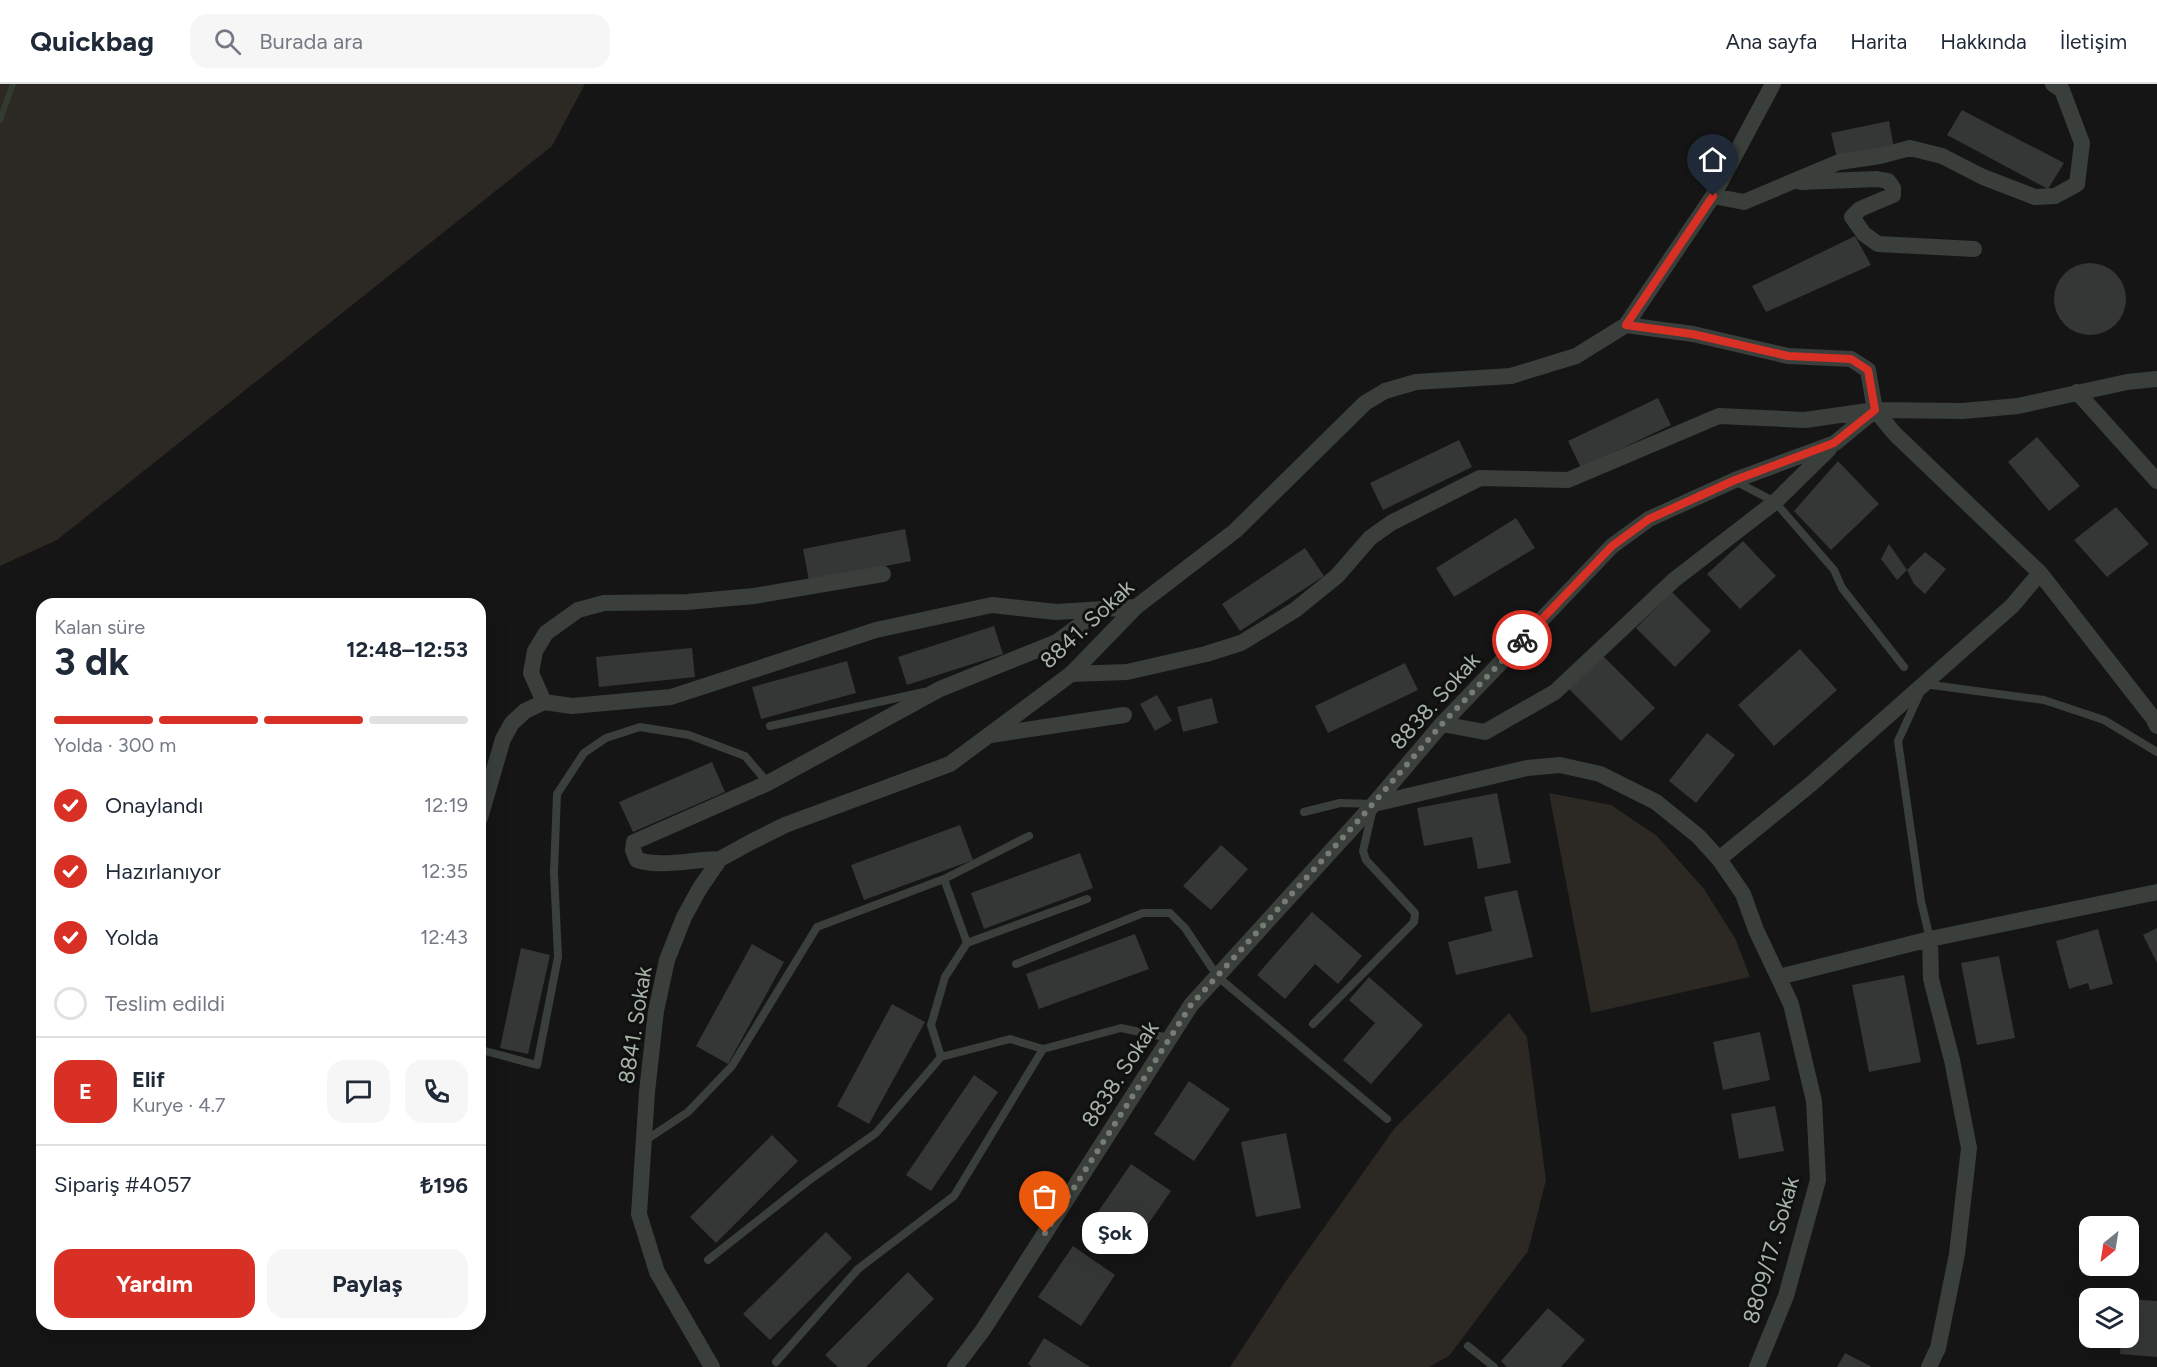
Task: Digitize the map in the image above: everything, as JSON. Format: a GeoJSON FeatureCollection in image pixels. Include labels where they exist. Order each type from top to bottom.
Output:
{"type":"FeatureCollection","features":[{"type":"Feature","properties":{"kind":"street"},"geometry":{"type":"LineString","coordinates":[[1771,87],[1789,84]]}},
{"type":"Feature","properties":{"kind":"street"},"geometry":{"type":"LineString","coordinates":[[1713,196],[1744,202],[1839,162],[1880,156],[1910,148],[1942,156],[2035,197],[2055,196],[2077,184],[2082,143],[2062,90],[2053,84]]}},
{"type":"Feature","properties":{"kind":"street","name":"8841. Sokak"},"geometry":{"type":"LineString","coordinates":[[712,1367],[657,1272],[639,1214],[656,1011],[668,960],[684,917],[720,859],[785,825],[950,764],[1071,674],[1136,607],[1235,531],[1365,404],[1385,391],[1416,382],[1510,376],[1576,356],[1626,325],[1713,196],[1771,87]]}},
{"type":"Feature","properties":{"kind":"street"},"geometry":{"type":"LineString","coordinates":[[1790,183],[1877,179],[1888,181],[1893,188],[1893,195],[1860,209],[1852,218],[1864,234],[1878,244],[1974,249]]}},
{"type":"Feature","properties":{"kind":"street"},"geometry":{"type":"LineString","coordinates":[[1626,325],[1692,334],[1788,356],[1851,359],[1868,370],[1875,410],[1895,434],[2040,573],[2157,726]]}},
{"type":"Feature","properties":{"kind":"street"},"geometry":{"type":"LineString","coordinates":[[1071,674],[1127,672],[1206,654],[1241,643],[1304,603],[1337,576],[1370,538],[1391,523],[1480,478],[1568,480],[1719,416],[1805,420],[1875,410],[1963,411],[2018,406],[2077,392],[2157,379]]}},
{"type":"Feature","properties":{"kind":"street"},"geometry":{"type":"LineString","coordinates":[[2077,392],[2157,481]]}},
{"type":"Feature","properties":{"kind":"street","name":"8838. Sokak"},"geometry":{"type":"LineString","coordinates":[[955,1367],[983,1330],[1191,1005],[1374,804],[1442,724],[1612,546],[1649,519],[1735,480],[1834,443],[1875,410]]}},
{"type":"Feature","properties":{"kind":"street"},"geometry":{"type":"LineString","coordinates":[[1442,724],[1485,732],[1555,692],[1674,580],[1774,502],[1834,443]]}},
{"type":"Feature","properties":{"kind":"street"},"geometry":{"type":"LineString","coordinates":[[1719,859],[1812,784],[2012,606],[2040,573]]}},
{"type":"Feature","properties":{"kind":"street"},"geometry":{"type":"LineString","coordinates":[[544,702],[531,673],[535,651],[546,633],[578,610],[604,603],[687,602],[754,596],[882,574]]}},
{"type":"Feature","properties":{"kind":"street"},"geometry":{"type":"LineString","coordinates":[[486,797],[503,739],[512,723],[525,711],[544,702],[572,706],[671,697],[876,630],[982,606],[992,605],[1056,612],[1136,607]]}},
{"type":"Feature","properties":{"kind":"street"},"geometry":{"type":"LineString","coordinates":[[720,859],[652,864],[637,860],[633,850],[634,842],[768,783],[940,689],[1057,642],[1101,610]]}},
{"type":"Feature","properties":{"kind":"street"},"geometry":{"type":"LineString","coordinates":[[987,736],[1124,715]]}},
{"type":"Feature","properties":{"kind":"street","name":"8809/17. Sokak"},"geometry":{"type":"LineString","coordinates":[[1374,804],[1527,768],[1560,765],[1600,774],[1656,802],[1698,836],[1719,859],[1743,894],[1756,930],[1791,1004],[1814,1101],[1818,1180],[1786,1296],[1757,1367]]}},
{"type":"Feature","properties":{"kind":"street"},"geometry":{"type":"LineString","coordinates":[[1779,977],[1930,939],[2157,892]]}},
{"type":"Feature","properties":{"kind":"street"},"geometry":{"type":"LineString","coordinates":[[1929,1367],[1938,1348],[1957,1254],[1968,1148],[1952,1060],[1931,979],[1930,939]]}},
{"type":"Feature","properties":{"kind":"lane"},"geometry":{"type":"LineString","coordinates":[[1735,480],[1774,502],[1834,570],[1842,588],[1904,667]]}},
{"type":"Feature","properties":{"kind":"lane"},"geometry":{"type":"LineString","coordinates":[[1930,939],[1921,901],[1899,741],[1924,684],[2044,700],[2104,720],[2157,752]]}},
{"type":"Feature","properties":{"kind":"lane"},"geometry":{"type":"LineString","coordinates":[[770,726],[940,689]]}},
{"type":"Feature","properties":{"kind":"lane"},"geometry":{"type":"LineString","coordinates":[[486,1051],[537,1065],[558,957],[554,872],[557,794],[584,753],[606,738],[640,728],[689,735],[745,756],[768,783]]}},
{"type":"Feature","properties":{"kind":"lane"},"geometry":{"type":"LineString","coordinates":[[1304,812],[1340,803],[1374,804],[1363,851],[1366,860],[1415,912],[1414,922],[1313,1024]]}},
{"type":"Feature","properties":{"kind":"lane"},"geometry":{"type":"LineString","coordinates":[[644,1142],[688,1112],[732,1066],[817,927],[944,879],[1029,836]]}},
{"type":"Feature","properties":{"kind":"lane"},"geometry":{"type":"LineString","coordinates":[[944,879],[967,943]]}},
{"type":"Feature","properties":{"kind":"lane"},"geometry":{"type":"LineString","coordinates":[[941,1057],[931,1025],[945,977],[967,943],[1087,899]]}},
{"type":"Feature","properties":{"kind":"lane"},"geometry":{"type":"LineString","coordinates":[[1016,964],[1143,913],[1170,914],[1178,919],[1218,977],[1387,1119]]}},
{"type":"Feature","properties":{"kind":"lane"},"geometry":{"type":"LineString","coordinates":[[708,1260],[808,1181],[876,1133],[941,1057],[1010,1039],[1043,1049],[1121,1028],[1169,1038]]}},
{"type":"Feature","properties":{"kind":"lane"},"geometry":{"type":"LineString","coordinates":[[776,1362],[858,1269],[954,1196],[1043,1049]]}},
{"type":"Feature","properties":{"kind":"lane"},"geometry":{"type":"LineString","coordinates":[[1468,1346],[1494,1367]]}},
{"type":"Feature","properties":{"kind":"shaded area"},"geometry":{"type":"Polygon","coordinates":[[[0,84],[585,84],[552,146],[57,540],[0,566],[0,84]]]}},
{"type":"Feature","properties":{"kind":"shaded area"},"geometry":{"type":"Polygon","coordinates":[[[1549,793],[1611,805],[1657,836],[1704,889],[1735,938],[1750,977],[1591,1013],[1549,793]]]}},
{"type":"Feature","properties":{"kind":"shaded area"},"geometry":{"type":"Polygon","coordinates":[[[1509,1013],[1527,1037],[1546,1180],[1528,1251],[1449,1356],[1429,1367],[1230,1367],[1286,1281],[1394,1129],[1509,1013]]]}},
{"type":"Feature","properties":{"kind":"building"},"geometry":{"type":"Polygon","coordinates":[[[1962,110],[2064,163],[2048,189],[1947,135],[1962,110]]]}},
{"type":"Feature","properties":{"kind":"building"},"geometry":{"type":"Polygon","coordinates":[[[1889,121],[1894,148],[1837,158],[1831,133],[1889,121]]]}},
{"type":"Feature","properties":{"kind":"building"},"geometry":{"type":"Polygon","coordinates":[[[1855,236],[1871,265],[1766,312],[1752,286],[1855,236]]]}},
{"type":"Feature","properties":{"kind":"building"},"geometry":{"type":"Polygon","coordinates":[[[2090,263],[2104,266],[2116,273],[2123,285],[2126,299],[2123,313],[2116,325],[2104,332],[2090,335],[2076,332],[2064,325],[2057,313],[2054,299],[2057,285],[2064,273],[2076,266],[2090,263]]]}},
{"type":"Feature","properties":{"kind":"building"},"geometry":{"type":"Polygon","coordinates":[[[1658,398],[1671,425],[1581,468],[1568,441],[1658,398]]]}},
{"type":"Feature","properties":{"kind":"building"},"geometry":{"type":"Polygon","coordinates":[[[2037,437],[2080,486],[2049,511],[2008,462],[2037,437]]]}},
{"type":"Feature","properties":{"kind":"building"},"geometry":{"type":"Polygon","coordinates":[[[1459,440],[1472,467],[1383,510],[1370,483],[1459,440]]]}},
{"type":"Feature","properties":{"kind":"building"},"geometry":{"type":"Polygon","coordinates":[[[1838,461],[1879,504],[1831,550],[1794,511],[1838,461]]]}},
{"type":"Feature","properties":{"kind":"building"},"geometry":{"type":"Polygon","coordinates":[[[2116,507],[2149,544],[2107,577],[2074,540],[2116,507]]]}},
{"type":"Feature","properties":{"kind":"building"},"geometry":{"type":"Polygon","coordinates":[[[1516,518],[1535,548],[1454,597],[1436,568],[1516,518]]]}},
{"type":"Feature","properties":{"kind":"building"},"geometry":{"type":"Polygon","coordinates":[[[905,529],[911,561],[809,581],[803,549],[905,529]]]}},
{"type":"Feature","properties":{"kind":"building"},"geometry":{"type":"Polygon","coordinates":[[[1743,541],[1776,576],[1740,609],[1707,574],[1743,541]]]}},
{"type":"Feature","properties":{"kind":"building"},"geometry":{"type":"Polygon","coordinates":[[[1889,544],[1907,570],[1897,580],[1881,559],[1889,544]]]}},
{"type":"Feature","properties":{"kind":"building"},"geometry":{"type":"Polygon","coordinates":[[[1305,548],[1324,576],[1240,631],[1222,604],[1305,548]]]}},
{"type":"Feature","properties":{"kind":"building"},"geometry":{"type":"Polygon","coordinates":[[[1925,552],[1946,569],[1925,594],[1914,584],[1907,570],[1925,552]]]}},
{"type":"Feature","properties":{"kind":"building"},"geometry":{"type":"Polygon","coordinates":[[[1672,592],[1711,631],[1675,667],[1636,628],[1672,592]]]}},
{"type":"Feature","properties":{"kind":"building"},"geometry":{"type":"Polygon","coordinates":[[[994,626],[1003,654],[907,685],[898,657],[994,626]]]}},
{"type":"Feature","properties":{"kind":"building"},"geometry":{"type":"Polygon","coordinates":[[[692,648],[695,677],[599,687],[596,657],[692,648]]]}},
{"type":"Feature","properties":{"kind":"building"},"geometry":{"type":"Polygon","coordinates":[[[1800,649],[1837,690],[1774,746],[1738,705],[1800,649]]]}},
{"type":"Feature","properties":{"kind":"building"},"geometry":{"type":"Polygon","coordinates":[[[1603,656],[1655,708],[1621,741],[1569,689],[1603,656]]]}},
{"type":"Feature","properties":{"kind":"building"},"geometry":{"type":"Polygon","coordinates":[[[847,661],[856,693],[761,719],[752,687],[847,661]]]}},
{"type":"Feature","properties":{"kind":"building"},"geometry":{"type":"Polygon","coordinates":[[[1405,663],[1418,690],[1328,733],[1315,706],[1405,663]]]}},
{"type":"Feature","properties":{"kind":"building"},"geometry":{"type":"Polygon","coordinates":[[[1157,695],[1172,721],[1155,731],[1140,704],[1157,695]]]}},
{"type":"Feature","properties":{"kind":"building"},"geometry":{"type":"Polygon","coordinates":[[[1212,698],[1218,723],[1183,732],[1177,707],[1212,698]]]}},
{"type":"Feature","properties":{"kind":"building"},"geometry":{"type":"Polygon","coordinates":[[[1707,733],[1735,755],[1696,803],[1669,781],[1707,733]]]}},
{"type":"Feature","properties":{"kind":"building"},"geometry":{"type":"Polygon","coordinates":[[[712,762],[725,792],[633,832],[619,802],[712,762]]]}},
{"type":"Feature","properties":{"kind":"building"},"geometry":{"type":"Polygon","coordinates":[[[1497,793],[1511,863],[1478,869],[1472,837],[1424,846],[1417,808],[1497,793]]]}},
{"type":"Feature","properties":{"kind":"building"},"geometry":{"type":"Polygon","coordinates":[[[960,825],[973,860],[864,900],[851,865],[960,825]]]}},
{"type":"Feature","properties":{"kind":"building"},"geometry":{"type":"Polygon","coordinates":[[[1221,845],[1248,869],[1211,910],[1183,886],[1221,845]]]}},
{"type":"Feature","properties":{"kind":"building"},"geometry":{"type":"Polygon","coordinates":[[[1080,853],[1093,888],[984,929],[971,893],[1080,853]]]}},
{"type":"Feature","properties":{"kind":"building"},"geometry":{"type":"Polygon","coordinates":[[[1517,890],[1533,957],[1456,975],[1448,942],[1492,931],[1484,897],[1517,890]]]}},
{"type":"Feature","properties":{"kind":"building"},"geometry":{"type":"Polygon","coordinates":[[[1312,912],[1362,956],[1338,984],[1315,964],[1285,999],[1257,975],[1312,912]]]}},
{"type":"Feature","properties":{"kind":"building"},"geometry":{"type":"Polygon","coordinates":[[[2157,928],[2157,963],[2143,935],[2157,928]]]}},
{"type":"Feature","properties":{"kind":"building"},"geometry":{"type":"Polygon","coordinates":[[[2098,929],[2113,984],[2090,990],[2088,983],[2069,989],[2056,941],[2098,929]]]}},
{"type":"Feature","properties":{"kind":"building"},"geometry":{"type":"Polygon","coordinates":[[[1135,934],[1149,969],[1039,1009],[1026,974],[1135,934]]]}},
{"type":"Feature","properties":{"kind":"building"},"geometry":{"type":"Polygon","coordinates":[[[752,944],[784,962],[728,1064],[696,1046],[752,944]]]}},
{"type":"Feature","properties":{"kind":"building"},"geometry":{"type":"Polygon","coordinates":[[[521,948],[550,955],[528,1054],[500,1048],[521,948]]]}},
{"type":"Feature","properties":{"kind":"building"},"geometry":{"type":"Polygon","coordinates":[[[1999,956],[2015,1038],[1977,1045],[1961,963],[1999,956]]]}},
{"type":"Feature","properties":{"kind":"building"},"geometry":{"type":"Polygon","coordinates":[[[1904,975],[1921,1062],[1869,1072],[1852,985],[1904,975]]]}},
{"type":"Feature","properties":{"kind":"building"},"geometry":{"type":"Polygon","coordinates":[[[1369,977],[1423,1025],[1371,1084],[1343,1060],[1375,1023],[1349,1000],[1369,977]]]}},
{"type":"Feature","properties":{"kind":"building"},"geometry":{"type":"Polygon","coordinates":[[[892,1004],[925,1022],[869,1124],[837,1106],[892,1004]]]}},
{"type":"Feature","properties":{"kind":"building"},"geometry":{"type":"Polygon","coordinates":[[[1760,1032],[1770,1080],[1723,1090],[1713,1042],[1760,1032]]]}},
{"type":"Feature","properties":{"kind":"building"},"geometry":{"type":"Polygon","coordinates":[[[974,1075],[998,1092],[931,1191],[906,1175],[974,1075]]]}},
{"type":"Feature","properties":{"kind":"building"},"geometry":{"type":"Polygon","coordinates":[[[1189,1081],[1230,1109],[1194,1161],[1154,1134],[1189,1081]]]}},
{"type":"Feature","properties":{"kind":"building"},"geometry":{"type":"Polygon","coordinates":[[[1775,1106],[1784,1151],[1739,1159],[1731,1114],[1775,1106]]]}},
{"type":"Feature","properties":{"kind":"building"},"geometry":{"type":"Polygon","coordinates":[[[1286,1133],[1301,1208],[1256,1217],[1241,1142],[1286,1133]]]}},
{"type":"Feature","properties":{"kind":"building"},"geometry":{"type":"Polygon","coordinates":[[[772,1135],[798,1161],[716,1243],[690,1217],[772,1135]]]}},
{"type":"Feature","properties":{"kind":"building"},"geometry":{"type":"Polygon","coordinates":[[[1131,1164],[1171,1191],[1135,1243],[1095,1216],[1131,1164]]]}},
{"type":"Feature","properties":{"kind":"building"},"geometry":{"type":"Polygon","coordinates":[[[826,1232],[852,1258],[770,1340],[743,1314],[826,1232]]]}},
{"type":"Feature","properties":{"kind":"building"},"geometry":{"type":"Polygon","coordinates":[[[1073,1246],[1115,1275],[1081,1326],[1038,1297],[1073,1246]]]}},
{"type":"Feature","properties":{"kind":"building"},"geometry":{"type":"Polygon","coordinates":[[[908,1272],[934,1299],[866,1367],[838,1367],[825,1355],[908,1272]]]}},
{"type":"Feature","properties":{"kind":"building"},"geometry":{"type":"Polygon","coordinates":[[[2139,1300],[2157,1301],[2157,1357],[2120,1354],[2120,1348],[2139,1348],[2139,1300]]]}},
{"type":"Feature","properties":{"kind":"building"},"geometry":{"type":"Polygon","coordinates":[[[1548,1308],[1585,1340],[1561,1367],[1507,1367],[1501,1361],[1548,1308]]]}},
{"type":"Feature","properties":{"kind":"building"},"geometry":{"type":"Polygon","coordinates":[[[1044,1338],[1090,1367],[1032,1367],[1028,1364],[1044,1338]]]}},
{"type":"Feature","properties":{"kind":"building"},"geometry":{"type":"Polygon","coordinates":[[[1845,1353],[1872,1367],[1837,1367],[1845,1353]]]}},
{"type":"Feature","properties":{"kind":"waterway"},"geometry":{"type":"LineString","coordinates":[[0,120],[13,84]]}},
{"type":"Feature","properties":{"kind":"way so far"},"geometry":{"type":"LineString","coordinates":[[1045,1233],[1191,1005],[1358,821],[1442,724],[1522,640]]}},
{"type":"Feature","properties":{"kind":"place","name":"Şok"},"geometry":{"type":"Point","coordinates":[1045,1233]}},
{"type":"Feature","properties":{"kind":"route"},"geometry":{"type":"LineString","coordinates":[[1522,640],[1612,546],[1649,519],[1735,480],[1834,443],[1875,410],[1874,389],[1868,370],[1851,359],[1788,356],[1692,334],[1626,325],[1668,267],[1713,196]]}}]}
